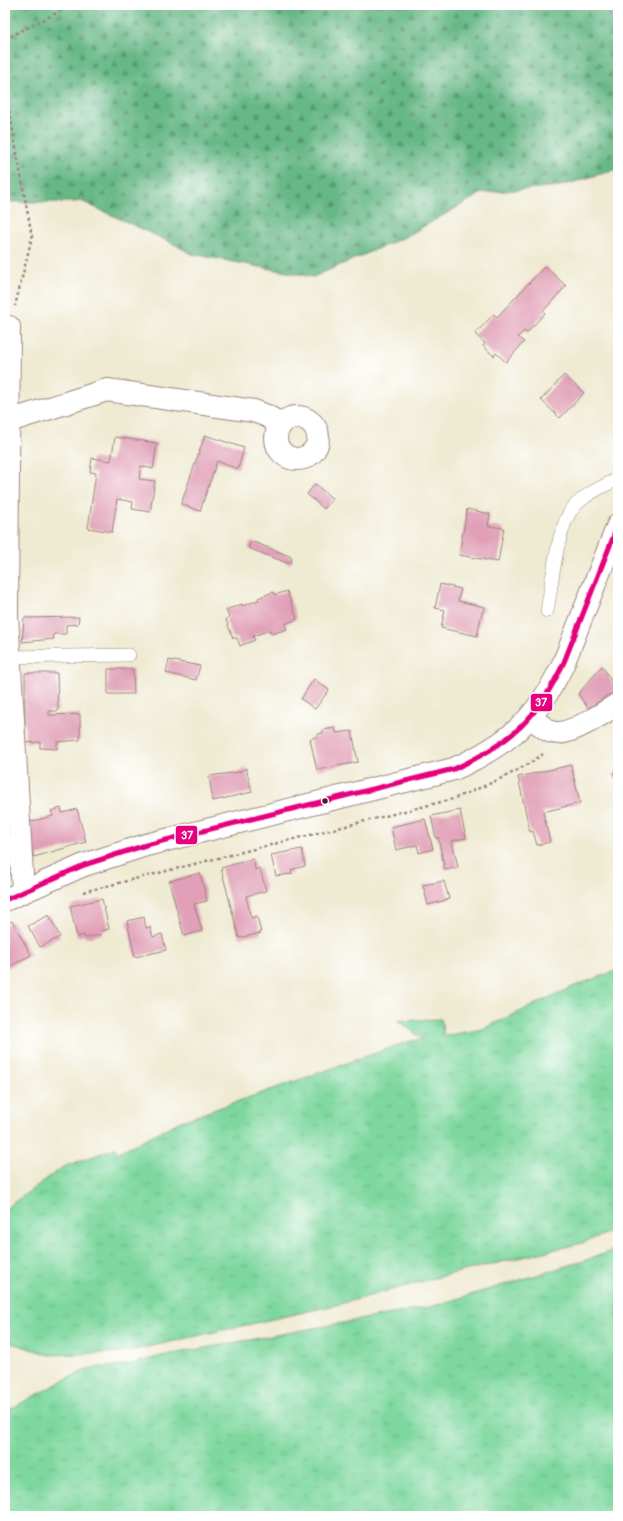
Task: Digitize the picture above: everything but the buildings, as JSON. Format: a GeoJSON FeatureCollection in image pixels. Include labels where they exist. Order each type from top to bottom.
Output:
{"type":"FeatureCollection","features":[{"type":"Feature","properties":{"kind":"street"},"geometry":{"type":"LineString","coordinates":[[10,327],[8,352],[9,421],[7,489],[7,616],[14,896],[84,865],[146,845],[454,769],[496,748],[514,734],[531,717],[544,700],[555,681],[564,662],[618,525]]}},
{"type":"Feature","properties":{"kind":"street"},"geometry":{"type":"LineString","coordinates":[[9,421],[107,390],[254,412],[267,416],[281,424]]}},
{"type":"Feature","properties":{"kind":"street"},"geometry":{"type":"LineString","coordinates":[[531,717],[549,732],[562,733],[575,729],[618,704]]}},
{"type":"Feature","properties":{"kind":"lane"},"geometry":{"type":"LineString","coordinates":[[547,611],[561,530],[571,512],[585,498],[618,479]]}},
{"type":"Feature","properties":{"kind":"lane"},"geometry":{"type":"LineString","coordinates":[[9,657],[129,655]]}},
{"type":"Feature","properties":{"kind":"path"},"geometry":{"type":"LineString","coordinates":[[5,38],[72,5]]}},
{"type":"Feature","properties":{"kind":"path"},"geometry":{"type":"LineString","coordinates":[[5,87],[32,237],[10,327]]}},
{"type":"Feature","properties":{"kind":"path"},"geometry":{"type":"LineString","coordinates":[[78,893],[453,799],[485,786],[529,765],[553,746],[562,733]]}},
{"type":"Feature","properties":{"kind":"green space"},"geometry":{"type":"Polygon","coordinates":[[[5,5],[618,5],[618,169],[560,186],[482,193],[407,236],[313,277],[192,254],[172,243],[79,200],[76,202],[5,202],[5,5]]]}},
{"type":"Feature","properties":{"kind":"green space"},"geometry":{"type":"Polygon","coordinates":[[[618,970],[618,1229],[582,1243],[442,1276],[340,1304],[125,1352],[50,1355],[5,1341],[5,1209],[63,1167],[116,1148],[117,1153],[179,1122],[407,1042],[423,1039],[398,1021],[441,1019],[444,1036],[483,1029],[572,987],[618,970]]]}},
{"type":"Feature","properties":{"kind":"green space"},"geometry":{"type":"Polygon","coordinates":[[[618,1249],[618,1516],[5,1516],[5,1412],[64,1380],[91,1368],[127,1365],[166,1355],[430,1307],[580,1262],[618,1249]]]}},
{"type":"Feature","properties":{"kind":"transit line","name":"37"},"geometry":{"type":"LineString","coordinates":[[5,900],[84,865],[146,845],[454,769],[492,749],[521,727],[533,714],[554,682],[564,662],[618,525]]}}]}
